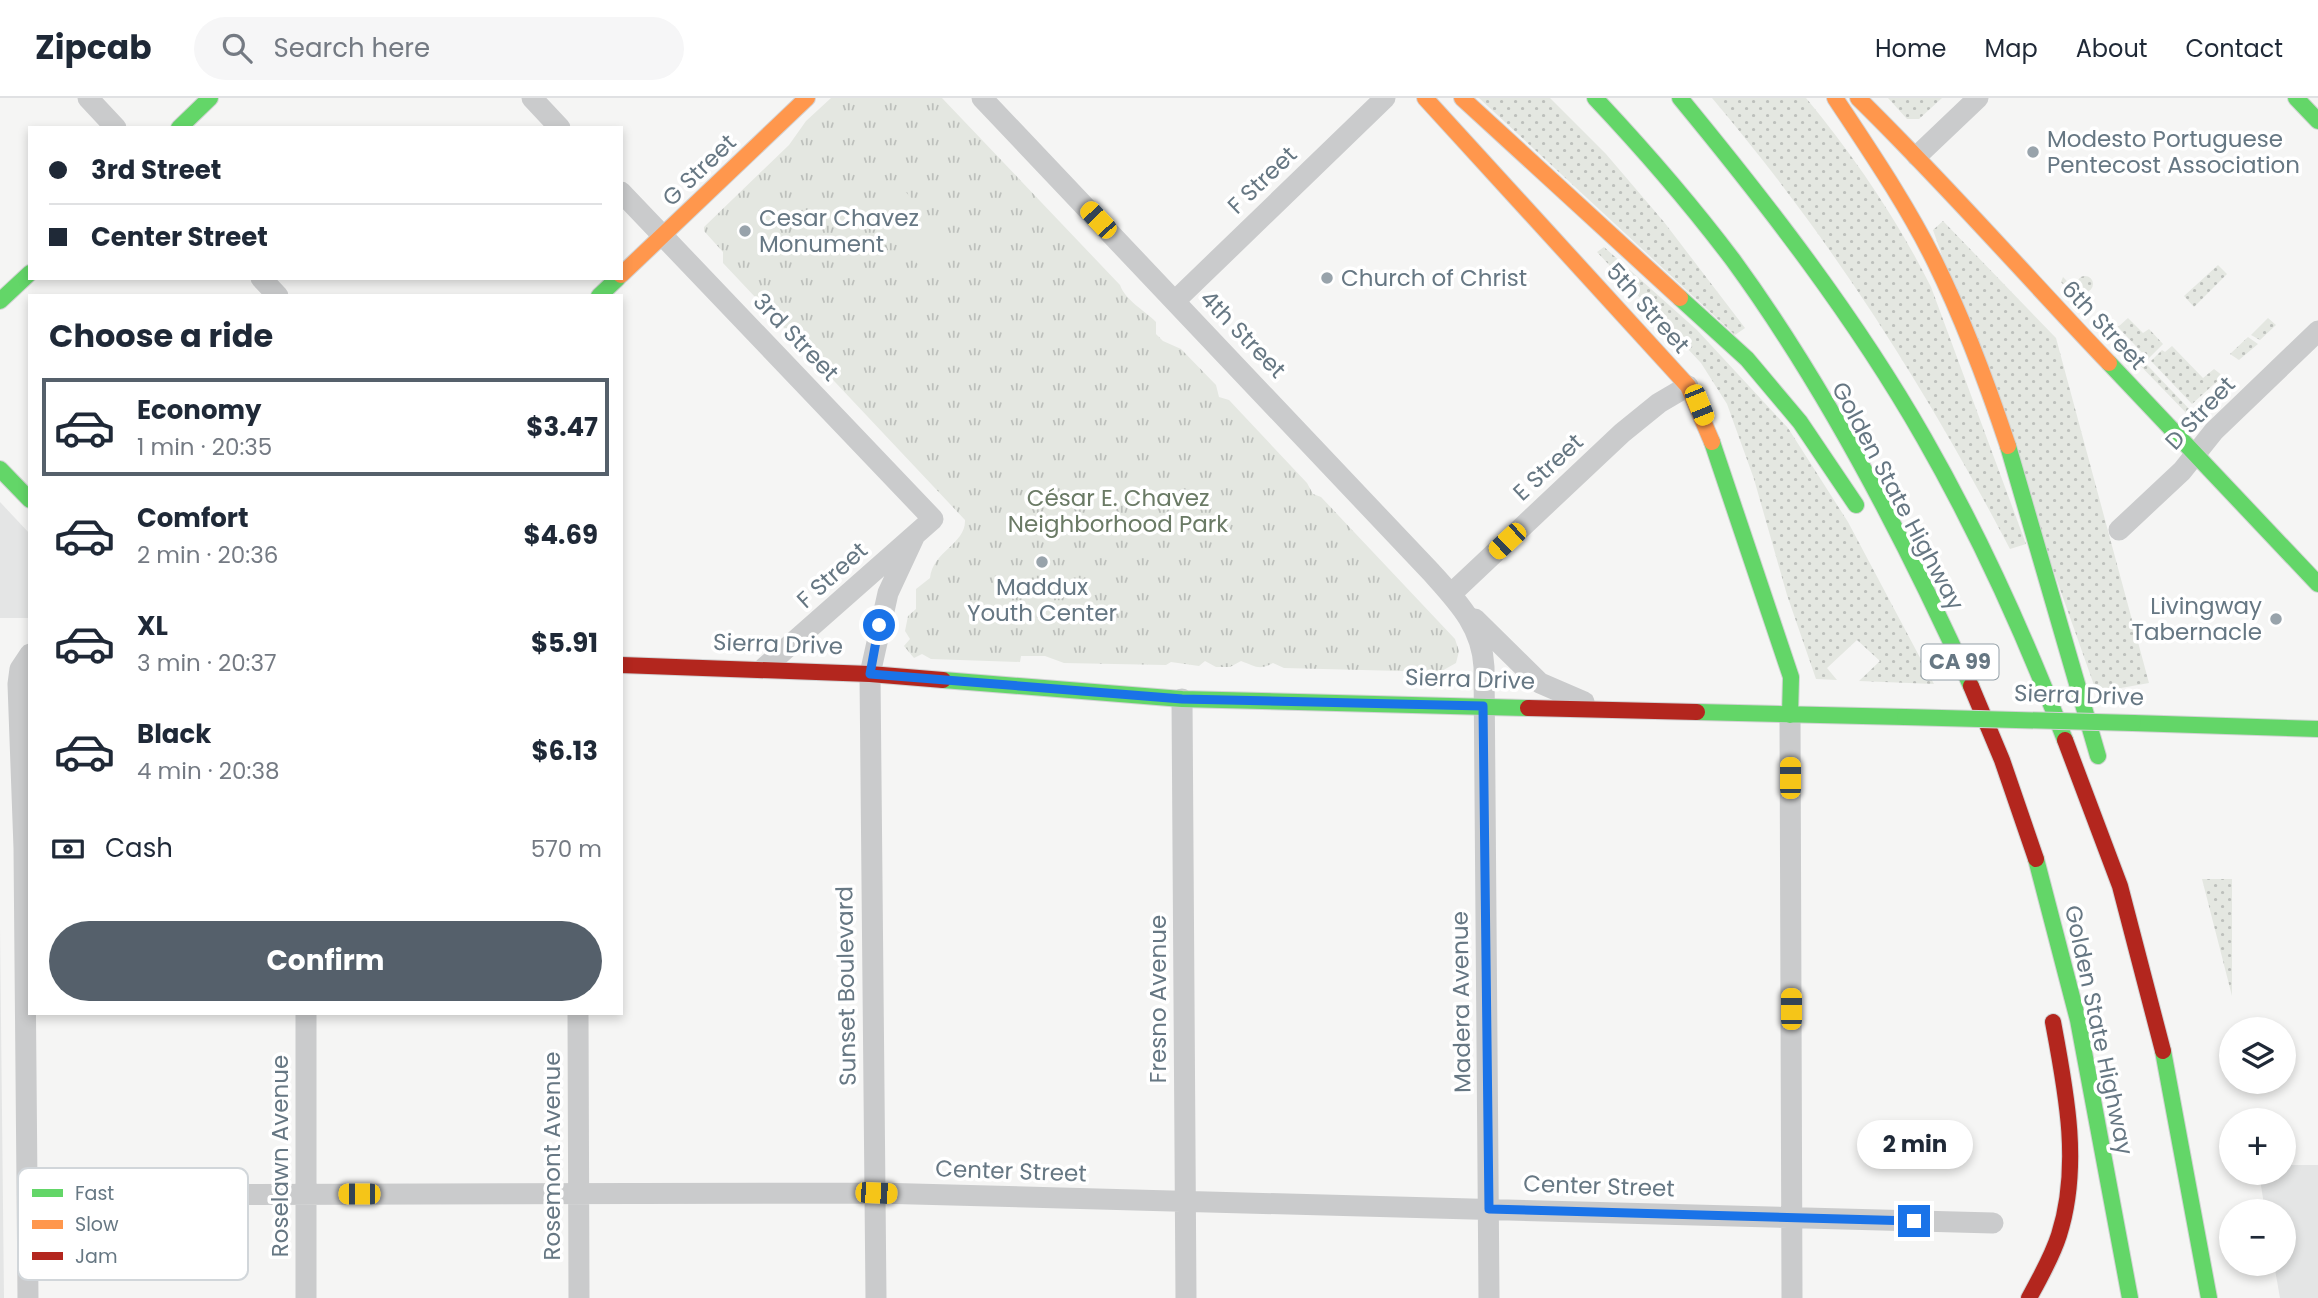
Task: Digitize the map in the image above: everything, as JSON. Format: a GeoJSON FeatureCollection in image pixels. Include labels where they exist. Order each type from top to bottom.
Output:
{"type":"FeatureCollection","features":[{"type":"Feature","properties":{"kind":"main road"},"geometry":{"type":"LineString","coordinates":[[181,126],[210,98]]}},
{"type":"Feature","properties":{"kind":"main road","name":"G Street"},"geometry":{"type":"LineString","coordinates":[[623,274],[807,98]]}},
{"type":"Feature","properties":{"kind":"main road","name":"5th Street"},"geometry":{"type":"LineString","coordinates":[[1425,98],[1688,386],[1708,429],[1791,677],[1790,715]]}},
{"type":"Feature","properties":{"kind":"main road"},"geometry":{"type":"LineString","coordinates":[[1462,98],[1747,359],[1800,422],[1864,517]]}},
{"type":"Feature","properties":{"kind":"main road","name":"Golden State Highway"},"geometry":{"type":"LineString","coordinates":[[1680,98],[1777,217],[1830,292],[1924,438],[2027,640],[2120,886],[2171,1080],[2209,1298]]}},
{"type":"Feature","properties":{"kind":"main road"},"geometry":{"type":"LineString","coordinates":[[1835,98],[1919,230],[1946,284],[1981,369],[2019,477],[2101,768]]}},
{"type":"Feature","properties":{"kind":"main road","name":"6th Street"},"geometry":{"type":"LineString","coordinates":[[1858,98],[1917,156],[1956,202],[2318,584]]}},
{"type":"Feature","properties":{"kind":"main road"},"geometry":{"type":"LineString","coordinates":[[2296,98],[2318,121]]}},
{"type":"Feature","properties":{"kind":"main road","name":"Golden State Highway"},"geometry":{"type":"LineString","coordinates":[[1597,101],[1664,177],[1772,317],[1904,547],[1967,676],[2027,830],[2057,929],[2091,1088],[2130,1298]]}},
{"type":"Feature","properties":{"kind":"main road"},"geometry":{"type":"LineString","coordinates":[[0,301],[28,275]]}},
{"type":"Feature","properties":{"kind":"main road","name":"G Street"},"geometry":{"type":"LineString","coordinates":[[601,294],[617,280]]}},
{"type":"Feature","properties":{"kind":"main road"},"geometry":{"type":"LineString","coordinates":[[0,469],[28,498]]}},
{"type":"Feature","properties":{"kind":"main road"},"geometry":{"type":"LineString","coordinates":[[1893,562],[1967,676]]}},
{"type":"Feature","properties":{"kind":"main road","name":"Sierra Drive"},"geometry":{"type":"LineString","coordinates":[[623,665],[764,668],[870,674],[1182,699],[2318,729]]}},
{"type":"Feature","properties":{"kind":"main road"},"geometry":{"type":"LineString","coordinates":[[1992,740],[2017,856]]}},
{"type":"Feature","properties":{"kind":"main road"},"geometry":{"type":"LineString","coordinates":[[2107,807],[2120,886]]}},
{"type":"Feature","properties":{"kind":"main road"},"geometry":{"type":"LineString","coordinates":[[2029,1298],[2060,1233],[2067,1199],[2068,1137],[2049,999]]}},
{"type":"Feature","properties":{"kind":"main road"},"geometry":{"type":"LineString","coordinates":[[2171,1080],[2206,1194]]}},
{"type":"Feature","properties":{"kind":"street"},"geometry":{"type":"LineString","coordinates":[[88,98],[114,126]]}},
{"type":"Feature","properties":{"kind":"street"},"geometry":{"type":"LineString","coordinates":[[532,98],[558,126]]}},
{"type":"Feature","properties":{"kind":"street","name":"4th Street"},"geometry":{"type":"LineString","coordinates":[[982,98],[1457,601],[1540,683],[1554,692],[1604,709]]}},
{"type":"Feature","properties":{"kind":"street","name":"F Street"},"geometry":{"type":"LineString","coordinates":[[1175,301],[1385,98]]}},
{"type":"Feature","properties":{"kind":"street"},"geometry":{"type":"LineString","coordinates":[[1917,156],[1978,98]]}},
{"type":"Feature","properties":{"kind":"street","name":"3rd Street"},"geometry":{"type":"LineString","coordinates":[[623,194],[933,519]]}},
{"type":"Feature","properties":{"kind":"street"},"geometry":{"type":"LineString","coordinates":[[263,280],[276,294]]}},
{"type":"Feature","properties":{"kind":"street","name":"D Street"},"geometry":{"type":"LineString","coordinates":[[2119,530],[2195,454],[2214,431],[2318,331]]}},
{"type":"Feature","properties":{"kind":"street","name":"E Street"},"geometry":{"type":"LineString","coordinates":[[1457,601],[1622,433],[1659,403],[1688,386]]}},
{"type":"Feature","properties":{"kind":"street","name":"F Street"},"geometry":{"type":"LineString","coordinates":[[764,668],[933,519]]}},
{"type":"Feature","properties":{"kind":"street"},"geometry":{"type":"LineString","coordinates":[[870,674],[891,583],[915,535]]}},
{"type":"Feature","properties":{"kind":"street","name":"4th Street"},"geometry":{"type":"LineString","coordinates":[[1457,601],[1476,628],[1483,649],[1483,706]]}},
{"type":"Feature","properties":{"kind":"street"},"geometry":{"type":"LineString","coordinates":[[27,1168],[24,848],[18,684],[28,656]]}},
{"type":"Feature","properties":{"kind":"street","name":"Sunset Boulevard"},"geometry":{"type":"LineString","coordinates":[[870,674],[876,1298]]}},
{"type":"Feature","properties":{"kind":"street","name":"Fresno Avenue"},"geometry":{"type":"LineString","coordinates":[[1182,699],[1186,1298]]}},
{"type":"Feature","properties":{"kind":"street","name":"Madera Avenue"},"geometry":{"type":"LineString","coordinates":[[1483,706],[1489,1298]]}},
{"type":"Feature","properties":{"kind":"street"},"geometry":{"type":"LineString","coordinates":[[1790,715],[1793,1298]]}},
{"type":"Feature","properties":{"kind":"street","name":"Roselawn Avenue"},"geometry":{"type":"LineString","coordinates":[[306,1015],[306,1298]]}},
{"type":"Feature","properties":{"kind":"street","name":"Rosemont Avenue"},"geometry":{"type":"LineString","coordinates":[[578,1015],[579,1298]]}},
{"type":"Feature","properties":{"kind":"street","name":"Center Street"},"geometry":{"type":"LineString","coordinates":[[248,1194],[876,1193],[1993,1223]]}},
{"type":"Feature","properties":{"kind":"street"},"geometry":{"type":"LineString","coordinates":[[29,1280],[29,1298]]}},
{"type":"Feature","properties":{"kind":"shaded area"},"geometry":{"type":"Polygon","coordinates":[[[0,502],[28,532],[28,618],[0,618],[0,502]]]}},
{"type":"Feature","properties":{"kind":"shaded area"},"geometry":{"type":"Polygon","coordinates":[[[0,927],[4,1298],[0,1298],[0,927]]]}},
{"type":"Feature","properties":{"kind":"shaded area"},"geometry":{"type":"Polygon","coordinates":[[[2296,1165],[2318,1165],[2318,1298],[2280,1298],[2276,1276],[2296,1276],[2296,1199],[2263,1199],[2261,1185],[2296,1185],[2296,1165]]]}},
{"type":"Feature","properties":{"kind":"green space","name":"César E. Chavez Neighborhood Park"},"geometry":{"type":"Polygon","coordinates":[[[831,98],[942,98],[1120,285],[1131,300],[1156,322],[1156,334],[1163,341],[1181,349],[1216,385],[1219,397],[1229,400],[1307,483],[1313,494],[1321,497],[1455,639],[1459,651],[1456,663],[1440,672],[1284,668],[1273,663],[1260,667],[1241,661],[1230,667],[1216,667],[1205,661],[1199,666],[1171,662],[1166,665],[1064,663],[1045,656],[1021,656],[1020,662],[931,659],[922,654],[914,658],[904,646],[910,639],[905,631],[908,616],[916,609],[916,589],[930,578],[937,561],[960,535],[965,520],[723,263],[723,252],[704,231],[704,227],[789,145],[806,121],[831,98]]]}},
{"type":"Feature","properties":{"kind":"green space"},"geometry":{"type":"Polygon","coordinates":[[[1479,98],[1550,98],[1606,154],[1664,222],[1745,328],[1735,335],[1479,98]]]}},
{"type":"Feature","properties":{"kind":"green space"},"geometry":{"type":"Polygon","coordinates":[[[1712,98],[1806,98],[1858,165],[1904,237],[1931,287],[2026,544],[2010,549],[1944,429],[1874,315],[1797,205],[1712,98]]]}},
{"type":"Feature","properties":{"kind":"green space"},"geometry":{"type":"Polygon","coordinates":[[[1888,98],[1942,98],[1919,119],[1907,119],[1888,98]]]}},
{"type":"Feature","properties":{"kind":"green space"},"geometry":{"type":"Polygon","coordinates":[[[899,185],[960,249],[930,277],[869,212],[899,185]]]}},
{"type":"Feature","properties":{"kind":"green space"},"geometry":{"type":"Polygon","coordinates":[[[1943,221],[2056,338],[2149,683],[2121,688],[2095,688],[1933,230],[1943,221]]]}},
{"type":"Feature","properties":{"kind":"green space"},"geometry":{"type":"Polygon","coordinates":[[[1604,247],[1697,330],[1788,428],[1848,522],[1934,684],[1859,681],[1880,661],[1857,640],[1827,668],[1837,680],[1816,679],[1787,595],[1754,479],[1727,404],[1701,363],[1597,252],[1604,247]]]}},
{"type":"Feature","properties":{"kind":"green space"},"geometry":{"type":"Polygon","coordinates":[[[2218,265],[2227,274],[2194,307],[2184,296],[2218,265]]]}},
{"type":"Feature","properties":{"kind":"green space"},"geometry":{"type":"Polygon","coordinates":[[[2082,276],[2088,276],[2093,284],[2091,290],[2082,292],[2077,287],[2077,281],[2082,276]]]}},
{"type":"Feature","properties":{"kind":"green space"},"geometry":{"type":"Polygon","coordinates":[[[2063,277],[2092,307],[2087,311],[2061,282],[2063,277]]]}},
{"type":"Feature","properties":{"kind":"green space"},"geometry":{"type":"Polygon","coordinates":[[[2128,318],[2143,333],[2149,329],[2163,344],[2148,359],[2118,327],[2128,318]]]}},
{"type":"Feature","properties":{"kind":"green space"},"geometry":{"type":"Polygon","coordinates":[[[2268,318],[2276,325],[2260,340],[2251,335],[2268,318]]]}},
{"type":"Feature","properties":{"kind":"green space"},"geometry":{"type":"Polygon","coordinates":[[[2104,320],[2196,416],[2192,419],[2100,324],[2104,320]]]}},
{"type":"Feature","properties":{"kind":"green space"},"geometry":{"type":"Polygon","coordinates":[[[2248,337],[2258,344],[2239,360],[2230,354],[2248,337]]]}},
{"type":"Feature","properties":{"kind":"green space"},"geometry":{"type":"Polygon","coordinates":[[[2172,346],[2203,378],[2214,369],[2223,376],[2192,404],[2151,361],[2162,350],[2165,352],[2172,346]]]}},
{"type":"Feature","properties":{"kind":"green space"},"geometry":{"type":"Polygon","coordinates":[[[2227,378],[2232,382],[2200,413],[2196,408],[2227,378]]]}},
{"type":"Feature","properties":{"kind":"green space"},"geometry":{"type":"Polygon","coordinates":[[[2202,879],[2232,879],[2232,996],[2202,879]]]}},
{"type":"Feature","properties":{"kind":"traffic: fast"},"geometry":{"type":"LineString","coordinates":[[181,126],[210,98]]}},
{"type":"Feature","properties":{"kind":"traffic: fast"},"geometry":{"type":"LineString","coordinates":[[1595,98],[1717,239],[1800,360],[1892,522],[1971,686]]}},
{"type":"Feature","properties":{"kind":"traffic: fast"},"geometry":{"type":"LineString","coordinates":[[1680,98],[1746,179],[1840,305],[1924,438],[1982,548],[2034,662],[2065,740]]}},
{"type":"Feature","properties":{"kind":"traffic: fast"},"geometry":{"type":"LineString","coordinates":[[2296,98],[2318,121]]}},
{"type":"Feature","properties":{"kind":"traffic: fast"},"geometry":{"type":"LineString","coordinates":[[0,301],[28,275]]}},
{"type":"Feature","properties":{"kind":"traffic: fast"},"geometry":{"type":"LineString","coordinates":[[601,294],[616,280]]}},
{"type":"Feature","properties":{"kind":"traffic: fast"},"geometry":{"type":"LineString","coordinates":[[1680,298],[1747,359],[1800,422],[1856,505]]}},
{"type":"Feature","properties":{"kind":"traffic: fast"},"geometry":{"type":"LineString","coordinates":[[2109,363],[2318,584]]}},
{"type":"Feature","properties":{"kind":"traffic: fast"},"geometry":{"type":"LineString","coordinates":[[1712,442],[1791,677],[1790,715]]}},
{"type":"Feature","properties":{"kind":"traffic: fast"},"geometry":{"type":"LineString","coordinates":[[2008,446],[2098,756]]}},
{"type":"Feature","properties":{"kind":"traffic: fast"},"geometry":{"type":"LineString","coordinates":[[0,469],[28,498]]}},
{"type":"Feature","properties":{"kind":"traffic: fast"},"geometry":{"type":"LineString","coordinates":[[943,680],[1182,699],[1528,708]]}},
{"type":"Feature","properties":{"kind":"traffic: fast"},"geometry":{"type":"LineString","coordinates":[[1697,712],[1905,717]]}},
{"type":"Feature","properties":{"kind":"traffic: fast"},"geometry":{"type":"LineString","coordinates":[[1905,717],[2133,723]]}},
{"type":"Feature","properties":{"kind":"traffic: fast"},"geometry":{"type":"LineString","coordinates":[[2133,723],[2318,729]]}},
{"type":"Feature","properties":{"kind":"traffic: fast"},"geometry":{"type":"LineString","coordinates":[[2036,859],[2078,1020],[2130,1298]]}},
{"type":"Feature","properties":{"kind":"traffic: fast"},"geometry":{"type":"LineString","coordinates":[[2163,1051],[2209,1298]]}},
{"type":"Feature","properties":{"kind":"traffic: slow"},"geometry":{"type":"LineString","coordinates":[[623,273],[807,98]]}},
{"type":"Feature","properties":{"kind":"traffic: slow"},"geometry":{"type":"LineString","coordinates":[[1425,98],[1688,386],[1712,442]]}},
{"type":"Feature","properties":{"kind":"traffic: slow"},"geometry":{"type":"LineString","coordinates":[[1462,98],[1680,298]]}},
{"type":"Feature","properties":{"kind":"traffic: slow"},"geometry":{"type":"LineString","coordinates":[[1835,98],[1875,158],[1935,262],[1974,352],[2008,446]]}},
{"type":"Feature","properties":{"kind":"traffic: slow"},"geometry":{"type":"LineString","coordinates":[[1858,98],[1954,196],[2109,363]]}},
{"type":"Feature","properties":{"kind":"traffic: jam"},"geometry":{"type":"LineString","coordinates":[[623,665],[870,674],[943,680]]}},
{"type":"Feature","properties":{"kind":"traffic: jam"},"geometry":{"type":"LineString","coordinates":[[1971,686],[2002,760],[2036,859]]}},
{"type":"Feature","properties":{"kind":"traffic: jam"},"geometry":{"type":"LineString","coordinates":[[1528,708],[1697,712]]}},
{"type":"Feature","properties":{"kind":"traffic: jam"},"geometry":{"type":"LineString","coordinates":[[2065,740],[2120,886],[2163,1051]]}},
{"type":"Feature","properties":{"kind":"traffic: jam"},"geometry":{"type":"LineString","coordinates":[[2029,1298],[2059,1235],[2069,1182],[2069,1128],[2053,1022]]}},
{"type":"Feature","properties":{"kind":"place","name":"Modesto Portuguese Pentecost Association"},"geometry":{"type":"Point","coordinates":[2033,152]}},
{"type":"Feature","properties":{"kind":"place","name":"Cesar Chavez Monument"},"geometry":{"type":"Point","coordinates":[745,231]}},
{"type":"Feature","properties":{"kind":"place","name":"Church of Christ"},"geometry":{"type":"Point","coordinates":[1327,278]}},
{"type":"Feature","properties":{"kind":"place","name":"Maddux Youth Center"},"geometry":{"type":"Point","coordinates":[1042,562]}},
{"type":"Feature","properties":{"kind":"place","name":"Livingway Tabernacle"},"geometry":{"type":"Point","coordinates":[2276,619]}},
{"type":"Feature","properties":{"kind":"route"},"geometry":{"type":"LineString","coordinates":[[879,625],[870,674],[1182,699],[1483,706],[1489,1209],[1914,1221]]}}]}
